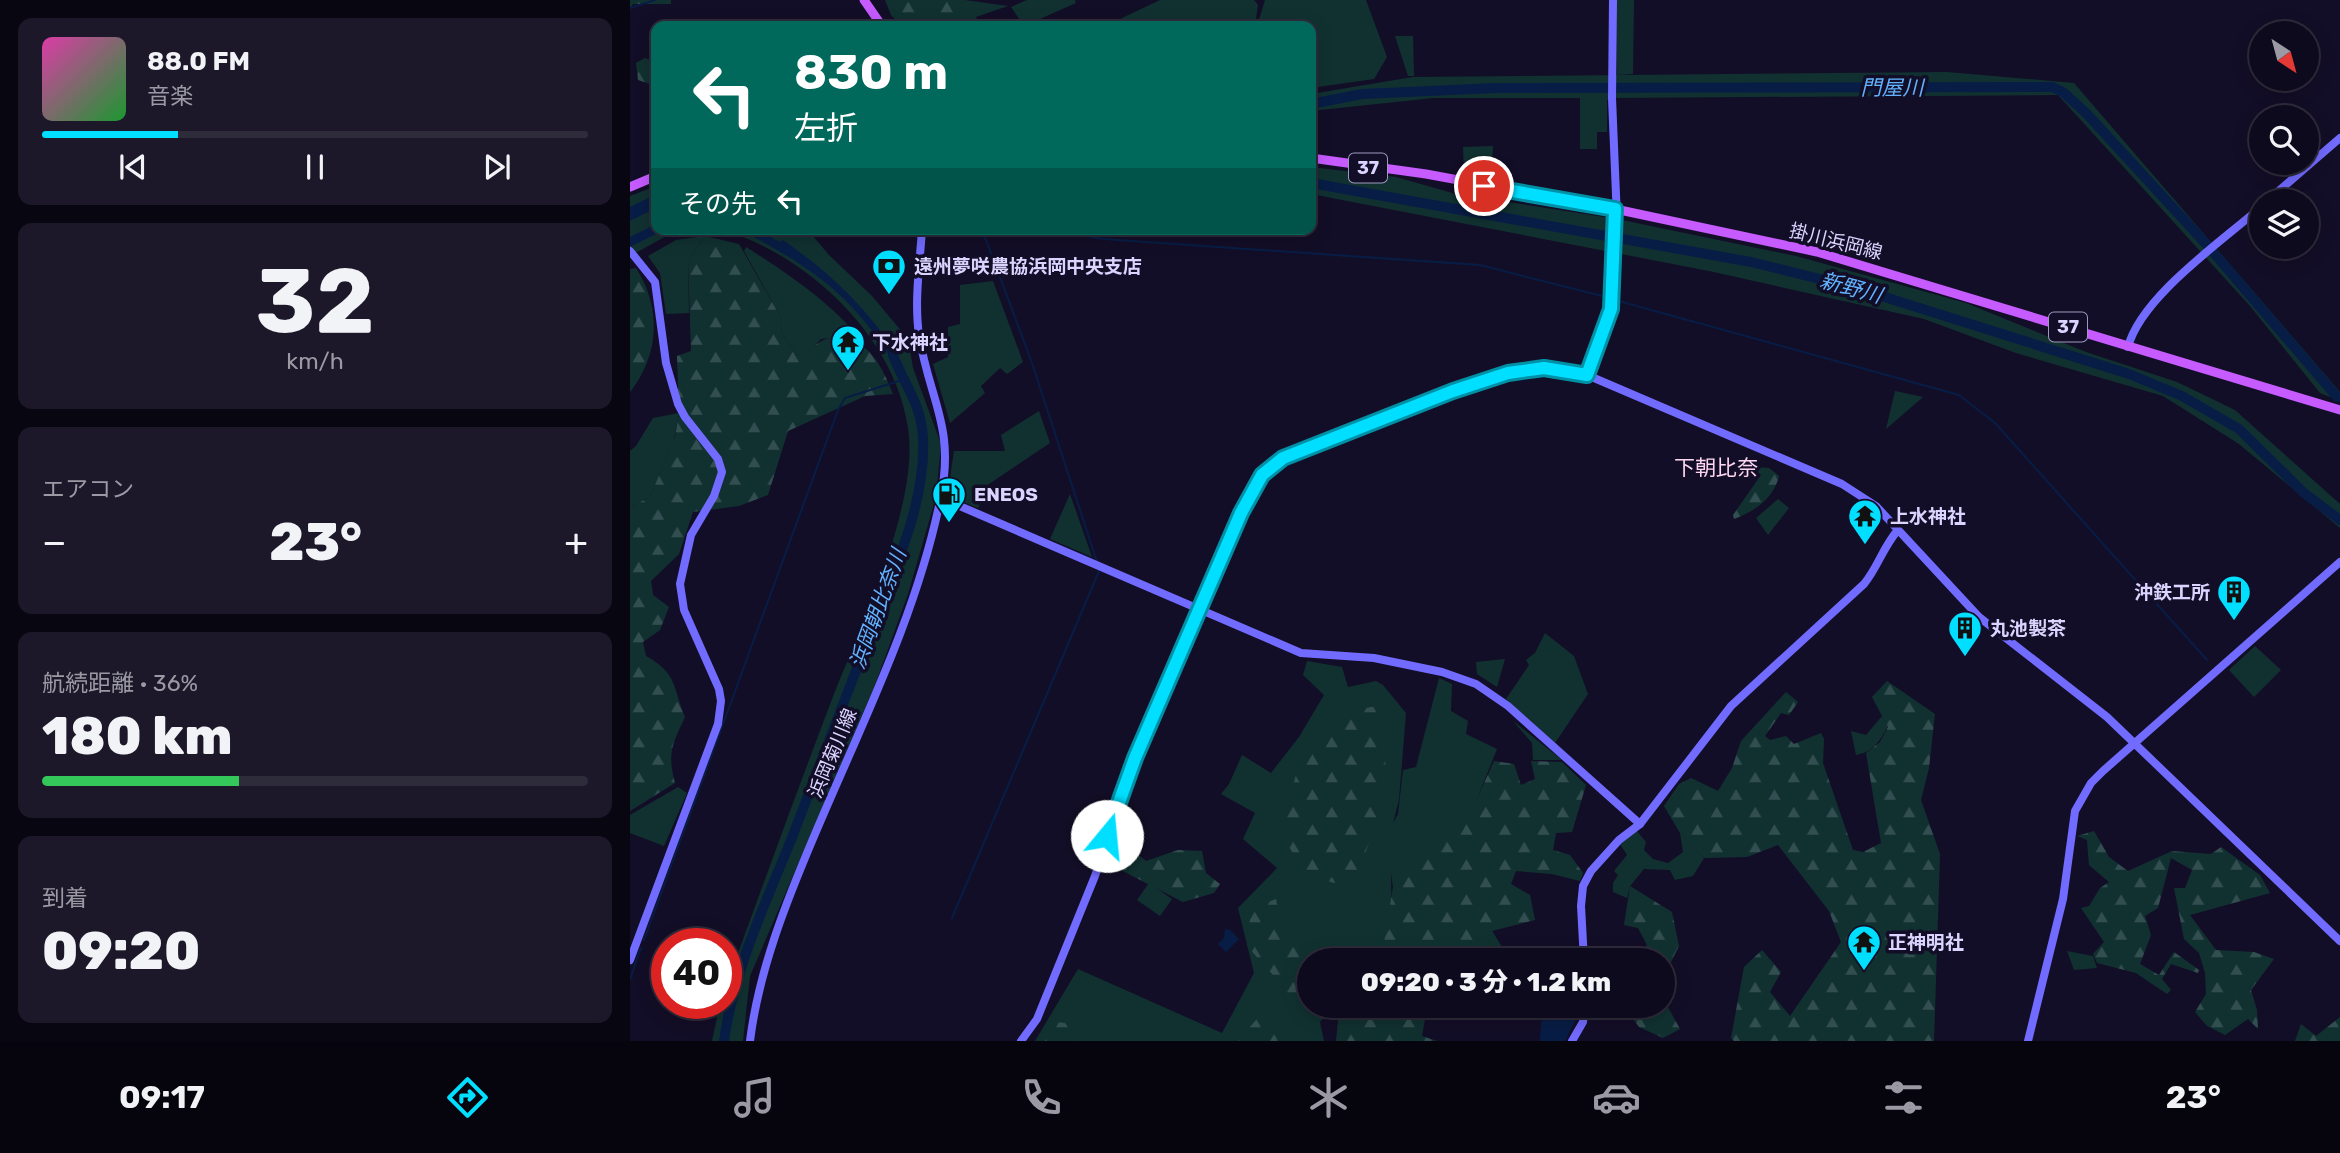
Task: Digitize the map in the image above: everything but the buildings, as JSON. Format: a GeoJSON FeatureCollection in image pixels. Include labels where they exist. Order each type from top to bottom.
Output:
{"type":"FeatureCollection","features":[{"type":"Feature","properties":{"kind":"main road"},"geometry":{"type":"LineString","coordinates":[[864,0],[879,21]]}},
{"type":"Feature","properties":{"kind":"main road","name":"掛川浜岡線"},"geometry":{"type":"LineString","coordinates":[[1316,159],[1426,174],[1615,209],[1828,256],[2340,410]]}},
{"type":"Feature","properties":{"kind":"main road"},"geometry":{"type":"LineString","coordinates":[[630,187],[651,178]]}},
{"type":"Feature","properties":{"kind":"street"},"geometry":{"type":"LineString","coordinates":[[1587,375],[1614,294],[1616,219],[1612,98],[1613,0]]}},
{"type":"Feature","properties":{"kind":"street"},"geometry":{"type":"LineString","coordinates":[[2281,189],[2340,138]]}},
{"type":"Feature","properties":{"kind":"street"},"geometry":{"type":"LineString","coordinates":[[2128,347],[2132,332],[2146,309],[2249,217]]}},
{"type":"Feature","properties":{"kind":"street","name":"浜岡菊川線"},"geometry":{"type":"LineString","coordinates":[[750,1041],[758,996],[776,935],[899,632],[919,578],[941,498],[946,441],[918,327],[922,235]]}},
{"type":"Feature","properties":{"kind":"street"},"geometry":{"type":"LineString","coordinates":[[630,960],[718,724],[722,701],[684,611],[680,584],[691,535],[714,496],[722,472],[718,459],[678,404],[666,363],[655,282],[632,254]]}},
{"type":"Feature","properties":{"kind":"street"},"geometry":{"type":"LineString","coordinates":[[1021,1041],[1037,1019],[1095,876],[1135,758],[1198,610],[1262,475],[1283,458],[1453,391],[1508,373],[1544,368],[1587,375],[1854,490],[1876,506],[1979,617],[2082,694],[2340,941]]}},
{"type":"Feature","properties":{"kind":"street"},"geometry":{"type":"LineString","coordinates":[[941,498],[1301,653],[1374,658],[1442,672],[1476,684],[1501,700],[1640,824]]}},
{"type":"Feature","properties":{"kind":"street"},"geometry":{"type":"LineString","coordinates":[[1583,948],[1581,906],[1587,878],[1619,839],[1640,824],[1731,706],[1864,584],[1874,570],[1885,545],[1898,530]]}},
{"type":"Feature","properties":{"kind":"street"},"geometry":{"type":"LineString","coordinates":[[2028,1041],[2063,899],[2075,811],[2091,783],[2340,562]]}},
{"type":"Feature","properties":{"kind":"street"},"geometry":{"type":"LineString","coordinates":[[1572,1041],[1584,1018]]}},
{"type":"Feature","properties":{"kind":"green space"},"geometry":{"type":"Polygon","coordinates":[[[630,0],[671,0],[671,4],[633,4],[630,9],[630,0]]]}},
{"type":"Feature","properties":{"kind":"green space"},"geometry":{"type":"Polygon","coordinates":[[[885,0],[965,0],[953,9],[957,21],[897,21],[891,15],[885,0]]]}},
{"type":"Feature","properties":{"kind":"green space"},"geometry":{"type":"Polygon","coordinates":[[[965,0],[1008,6],[976,17],[978,21],[956,21],[952,9],[965,0]]]}},
{"type":"Feature","properties":{"kind":"green space"},"geometry":{"type":"Polygon","coordinates":[[[1027,0],[1075,0],[1076,3],[1035,21],[1021,21],[1011,7],[1027,0]]]}},
{"type":"Feature","properties":{"kind":"green space"},"geometry":{"type":"Polygon","coordinates":[[[1160,0],[1254,0],[1258,5],[1256,21],[1118,21],[1160,0]]]}},
{"type":"Feature","properties":{"kind":"green space"},"geometry":{"type":"Polygon","coordinates":[[[1265,0],[1366,0],[1387,57],[1374,79],[1316,87],[1316,21],[1259,21],[1265,0]]]}},
{"type":"Feature","properties":{"kind":"green space"},"geometry":{"type":"Polygon","coordinates":[[[1616,0],[1634,0],[1633,74],[1617,75],[1616,0]]]}},
{"type":"Feature","properties":{"kind":"green space"},"geometry":{"type":"Polygon","coordinates":[[[1395,36],[1413,36],[1414,76],[1408,76],[1395,36]]]}},
{"type":"Feature","properties":{"kind":"green space"},"geometry":{"type":"Polygon","coordinates":[[[645,58],[650,60],[651,84],[638,80],[636,63],[645,58]]]}},
{"type":"Feature","properties":{"kind":"green space"},"geometry":{"type":"Polygon","coordinates":[[[1947,72],[2074,83],[2340,392],[2340,401],[2320,393],[2250,306],[2058,95],[1612,98],[1607,100],[1607,132],[1597,132],[1597,149],[1580,149],[1580,98],[1433,98],[1316,110],[1316,93],[1413,77],[1947,72]]]}},
{"type":"Feature","properties":{"kind":"green space"},"geometry":{"type":"Polygon","coordinates":[[[1493,146],[1491,181],[1464,176],[1463,147],[1493,146]]]}},
{"type":"Feature","properties":{"kind":"green space"},"geometry":{"type":"Polygon","coordinates":[[[1316,168],[1396,177],[1456,194],[1617,219],[1796,256],[1966,303],[2086,352],[2177,382],[2235,410],[2340,504],[2340,528],[2239,444],[2163,396],[2016,353],[1924,319],[1709,271],[1316,195],[1316,168]]]}},
{"type":"Feature","properties":{"kind":"green space"},"geometry":{"type":"Polygon","coordinates":[[[651,188],[651,235],[668,235],[630,256],[630,196],[651,188]]]}},
{"type":"Feature","properties":{"kind":"green space"},"geometry":{"type":"Polygon","coordinates":[[[737,235],[812,235],[872,296],[908,339],[913,368],[941,444],[936,497],[908,594],[875,685],[750,976],[743,1041],[712,1041],[717,1019],[742,1019],[742,943],[816,742],[884,569],[905,494],[909,459],[908,428],[900,394],[866,331],[815,279],[785,258],[737,235]]]}},
{"type":"Feature","properties":{"kind":"green space"},"geometry":{"type":"Polygon","coordinates":[[[705,236],[688,260],[689,313],[666,314],[660,273],[648,256],[676,240],[705,236]]]}},
{"type":"Feature","properties":{"kind":"green space"},"geometry":{"type":"Polygon","coordinates":[[[705,236],[739,244],[780,316],[782,334],[798,356],[827,339],[855,342],[864,347],[878,363],[893,394],[865,396],[788,431],[768,495],[739,506],[693,512],[679,554],[651,581],[653,595],[669,607],[660,630],[643,642],[646,656],[664,669],[673,682],[685,717],[672,749],[671,764],[675,783],[630,811],[630,507],[650,497],[675,437],[679,413],[677,356],[691,351],[688,260],[705,236]]]}},
{"type":"Feature","properties":{"kind":"green space"},"geometry":{"type":"Polygon","coordinates":[[[746,247],[819,298],[858,336],[821,339],[807,353],[798,356],[782,334],[780,316],[744,251],[746,247]]]}},
{"type":"Feature","properties":{"kind":"green space"},"geometry":{"type":"Polygon","coordinates":[[[636,268],[650,299],[654,332],[647,363],[630,392],[630,269],[636,268]]]}},
{"type":"Feature","properties":{"kind":"green space"},"geometry":{"type":"Polygon","coordinates":[[[993,281],[1023,362],[1007,374],[1000,368],[981,386],[985,393],[950,423],[933,364],[948,357],[948,327],[960,324],[960,285],[993,281]]]}},
{"type":"Feature","properties":{"kind":"green space"},"geometry":{"type":"Polygon","coordinates":[[[1895,391],[1923,397],[1886,429],[1895,391]]]}},
{"type":"Feature","properties":{"kind":"green space"},"geometry":{"type":"Polygon","coordinates":[[[1039,411],[1050,443],[989,484],[978,508],[958,498],[953,493],[950,480],[954,451],[1005,451],[1001,435],[1039,411]]]}},
{"type":"Feature","properties":{"kind":"green space"},"geometry":{"type":"Polygon","coordinates":[[[679,413],[674,440],[650,497],[630,507],[630,451],[653,418],[679,413]]]}},
{"type":"Feature","properties":{"kind":"green space"},"geometry":{"type":"Polygon","coordinates":[[[1753,467],[1769,468],[1779,476],[1773,491],[1762,503],[1734,519],[1733,515],[1761,475],[1753,467]]]}},
{"type":"Feature","properties":{"kind":"green space"},"geometry":{"type":"Polygon","coordinates":[[[1070,494],[1092,557],[1050,539],[1070,494]]]}},
{"type":"Feature","properties":{"kind":"green space"},"geometry":{"type":"Polygon","coordinates":[[[1778,499],[1789,508],[1768,535],[1756,518],[1778,499]]]}},
{"type":"Feature","properties":{"kind":"green space"},"geometry":{"type":"Polygon","coordinates":[[[1545,633],[1574,656],[1588,694],[1555,743],[1506,699],[1529,665],[1526,660],[1535,653],[1545,633]]]}},
{"type":"Feature","properties":{"kind":"green space"},"geometry":{"type":"Polygon","coordinates":[[[2255,646],[2281,670],[2254,697],[2229,670],[2255,646]]]}},
{"type":"Feature","properties":{"kind":"green space"},"geometry":{"type":"Polygon","coordinates":[[[1505,659],[1497,687],[1477,674],[1476,662],[1505,659]]]}},
{"type":"Feature","properties":{"kind":"green space"},"geometry":{"type":"Polygon","coordinates":[[[1307,661],[1342,667],[1348,687],[1376,681],[1383,685],[1406,713],[1399,800],[1393,823],[1398,814],[1403,770],[1416,767],[1439,678],[1452,684],[1451,711],[1468,721],[1466,734],[1497,749],[1463,834],[1391,874],[1392,940],[1385,948],[1297,948],[1297,1018],[1324,1018],[1320,1022],[1324,1041],[1035,1041],[1078,969],[1222,1033],[1254,973],[1238,908],[1277,868],[1243,839],[1255,813],[1221,794],[1229,784],[1242,755],[1271,773],[1299,737],[1324,695],[1303,675],[1307,661]]]}},
{"type":"Feature","properties":{"kind":"green space"},"geometry":{"type":"Polygon","coordinates":[[[1887,681],[1935,714],[1929,768],[1921,800],[1940,854],[1934,1041],[1734,1041],[1731,1038],[1744,967],[1762,950],[1781,972],[1770,992],[1790,1016],[1841,942],[1829,911],[1778,845],[1747,857],[1704,858],[1680,833],[1664,806],[1679,784],[1691,778],[1718,791],[1732,768],[1741,741],[1786,692],[1798,702],[1789,715],[1781,713],[1765,736],[1770,740],[1786,736],[1794,744],[1821,733],[1824,739],[1823,763],[1853,850],[1863,852],[1881,843],[1866,753],[1880,742],[1888,727],[1872,697],[1887,681]]]}},
{"type":"Feature","properties":{"kind":"green space"},"geometry":{"type":"Polygon","coordinates":[[[1377,706],[1383,727],[1385,771],[1377,815],[1355,878],[1334,883],[1313,876],[1297,861],[1285,839],[1282,823],[1301,758],[1343,712],[1377,706]]]}},
{"type":"Feature","properties":{"kind":"green space"},"geometry":{"type":"Polygon","coordinates":[[[1882,716],[1888,726],[1882,736],[1871,748],[1856,755],[1851,731],[1866,735],[1882,716]]]}},
{"type":"Feature","properties":{"kind":"green space"},"geometry":{"type":"Polygon","coordinates":[[[1513,721],[1562,760],[1533,760],[1532,743],[1513,721]]]}},
{"type":"Feature","properties":{"kind":"green space"},"geometry":{"type":"Polygon","coordinates":[[[1494,761],[1514,764],[1521,785],[1535,779],[1531,761],[1562,762],[1586,785],[1572,832],[1556,833],[1553,850],[1570,855],[1583,873],[1580,881],[1552,874],[1516,871],[1511,884],[1530,895],[1535,920],[1492,931],[1503,948],[1383,948],[1393,887],[1391,874],[1462,832],[1494,761]]]}},
{"type":"Feature","properties":{"kind":"green space"},"geometry":{"type":"Polygon","coordinates":[[[678,787],[687,793],[664,846],[630,833],[630,815],[678,787]]]}},
{"type":"Feature","properties":{"kind":"green space"},"geometry":{"type":"Polygon","coordinates":[[[1636,830],[1646,842],[1644,850],[1653,859],[1668,863],[1683,852],[1680,833],[1704,858],[1693,876],[1675,880],[1670,870],[1644,869],[1630,886],[1627,898],[1613,892],[1613,883],[1618,875],[1614,871],[1627,855],[1620,844],[1636,830]]]}},
{"type":"Feature","properties":{"kind":"green space"},"geometry":{"type":"Polygon","coordinates":[[[2094,831],[2109,857],[2128,871],[2172,851],[2211,854],[2221,847],[2260,875],[2270,893],[2190,915],[2216,950],[2254,952],[2274,959],[2251,990],[2257,1010],[2258,1029],[2248,1019],[2225,1035],[2207,1026],[2195,1012],[2206,994],[2205,973],[2199,953],[2184,939],[2174,888],[2185,888],[2192,870],[2171,858],[2158,908],[2145,916],[2151,935],[2140,964],[2159,975],[2174,952],[2199,970],[2198,973],[2171,964],[2162,979],[2171,990],[2167,994],[2136,973],[2097,963],[2093,954],[2104,942],[2081,908],[2089,906],[2100,888],[2109,882],[2089,865],[2087,840],[2077,836],[2094,831]]]}},
{"type":"Feature","properties":{"kind":"green space"},"geometry":{"type":"Polygon","coordinates":[[[1178,850],[1202,851],[1206,873],[1220,884],[1214,893],[1183,902],[1109,864],[1120,852],[1136,853],[1146,861],[1178,850]]]}},
{"type":"Feature","properties":{"kind":"green space"},"geometry":{"type":"Polygon","coordinates":[[[1149,883],[1172,899],[1160,916],[1137,900],[1149,883]]]}},
{"type":"Feature","properties":{"kind":"green space"},"geometry":{"type":"Polygon","coordinates":[[[1630,886],[1672,912],[1679,946],[1675,954],[1675,948],[1643,948],[1647,945],[1638,928],[1624,925],[1630,886]]]}},
{"type":"Feature","properties":{"kind":"green space"},"geometry":{"type":"Polygon","coordinates":[[[1276,899],[1286,948],[1319,942],[1357,945],[1358,948],[1297,948],[1297,1015],[1273,975],[1247,946],[1251,908],[1276,899]]]}},
{"type":"Feature","properties":{"kind":"green space"},"geometry":{"type":"Polygon","coordinates":[[[2067,951],[2093,956],[2097,968],[2074,970],[2067,951]]]}},
{"type":"Feature","properties":{"kind":"green space"},"geometry":{"type":"Polygon","coordinates":[[[1261,1014],[1302,1041],[1238,1041],[1261,1014]]]}},
{"type":"Feature","properties":{"kind":"green space"},"geometry":{"type":"Polygon","coordinates":[[[2340,1017],[2340,1041],[2295,1041],[2301,1024],[2316,1036],[2340,1017]]]}},
{"type":"Feature","properties":{"kind":"green space"},"geometry":{"type":"Polygon","coordinates":[[[1338,1018],[1425,1018],[1422,1036],[1437,1041],[1336,1041],[1338,1018]]]}},
{"type":"Feature","properties":{"kind":"green space"},"geometry":{"type":"Polygon","coordinates":[[[1632,1018],[1674,1018],[1680,1029],[1663,1038],[1639,1027],[1632,1018]]]}},
{"type":"Feature","properties":{"kind":"green space"},"geometry":{"type":"Polygon","coordinates":[[[1055,1022],[1065,1023],[1078,1041],[1045,1041],[1055,1022]]]}},
{"type":"Feature","properties":{"kind":"water"},"geometry":{"type":"Polygon","coordinates":[[[651,196],[651,210],[630,221],[630,207],[651,196]]]}},
{"type":"Feature","properties":{"kind":"water"},"geometry":{"type":"Polygon","coordinates":[[[651,226],[651,235],[654,235],[630,247],[630,237],[651,226]]]}},
{"type":"Feature","properties":{"kind":"water"},"geometry":{"type":"Polygon","coordinates":[[[750,235],[766,235],[780,242],[783,240],[835,281],[865,311],[903,365],[897,368],[880,342],[847,302],[789,257],[750,235]]]}},
{"type":"Feature","properties":{"kind":"water"},"geometry":{"type":"Polygon","coordinates":[[[1225,929],[1239,939],[1226,952],[1218,944],[1224,938],[1225,929]]]}},
{"type":"Feature","properties":{"kind":"water"},"geometry":{"type":"Polygon","coordinates":[[[1546,1018],[1576,1018],[1565,1041],[1540,1041],[1541,1022],[1546,1018]]]}},
{"type":"Feature","properties":{"kind":"waterway"},"geometry":{"type":"LineString","coordinates":[[630,8],[655,0]]}},
{"type":"Feature","properties":{"kind":"waterway","name":"門屋川"},"geometry":{"type":"LineString","coordinates":[[1316,103],[1362,94],[1496,88],[2052,87],[2063,92],[2087,114],[2207,245],[2337,397]]}},
{"type":"Feature","properties":{"kind":"waterway","name":"新野川"},"geometry":{"type":"LineString","coordinates":[[1316,184],[1751,262],[1856,288],[2129,374],[2182,396],[2239,429],[2304,493],[2340,520]]}},
{"type":"Feature","properties":{"kind":"waterway"},"geometry":{"type":"LineString","coordinates":[[984,235],[1032,363],[1097,562]]}},
{"type":"Feature","properties":{"kind":"waterway"},"geometry":{"type":"LineString","coordinates":[[1082,235],[1103,239],[1480,265],[1610,298]]}},
{"type":"Feature","properties":{"kind":"waterway"},"geometry":{"type":"LineString","coordinates":[[1615,300],[1959,395],[1995,423],[2207,660]]}},
{"type":"Feature","properties":{"kind":"waterway","name":"浜岡朝比奈川"},"geometry":{"type":"LineString","coordinates":[[724,1041],[735,988],[752,936],[892,577],[915,508],[923,462],[922,425],[916,404],[893,355]]}},
{"type":"Feature","properties":{"kind":"waterway"},"geometry":{"type":"LineString","coordinates":[[644,940],[838,410],[845,398],[902,380]]}},
{"type":"Feature","properties":{"kind":"waterway"},"geometry":{"type":"LineString","coordinates":[[952,918],[1099,571]]}},
{"type":"Feature","properties":{"kind":"waterway"},"geometry":{"type":"LineString","coordinates":[[630,979],[641,948]]}},
{"type":"Feature","properties":{"kind":"place","name":"遠州夢咲農協浜岡中央支店"},"geometry":{"type":"Point","coordinates":[889,296]}},
{"type":"Feature","properties":{"kind":"place","name":"下水神社"},"geometry":{"type":"Point","coordinates":[848,372]}},
{"type":"Feature","properties":{"kind":"place","name":"ENEOS"},"geometry":{"type":"Point","coordinates":[949,524]}},
{"type":"Feature","properties":{"kind":"place","name":"上水神社"},"geometry":{"type":"Point","coordinates":[1865,546]}},
{"type":"Feature","properties":{"kind":"place","name":"沖鉄工所"},"geometry":{"type":"Point","coordinates":[2234,622]}},
{"type":"Feature","properties":{"kind":"place","name":"丸池製茶"},"geometry":{"type":"Point","coordinates":[1965,658]}},
{"type":"Feature","properties":{"kind":"place","name":"正神明社"},"geometry":{"type":"Point","coordinates":[1864,972]}},
{"type":"Feature","properties":{"kind":"district","name":"下朝比奈"},"geometry":{"type":"Point","coordinates":[1716,468]}},
{"type":"Feature","properties":{"kind":"route"},"geometry":{"type":"LineString","coordinates":[[1107,836],[1135,758],[1198,610],[1241,513],[1262,475],[1296,451],[1508,373],[1544,368],[1565,369],[1587,375],[1614,294],[1615,209],[1484,186]]}}]}
